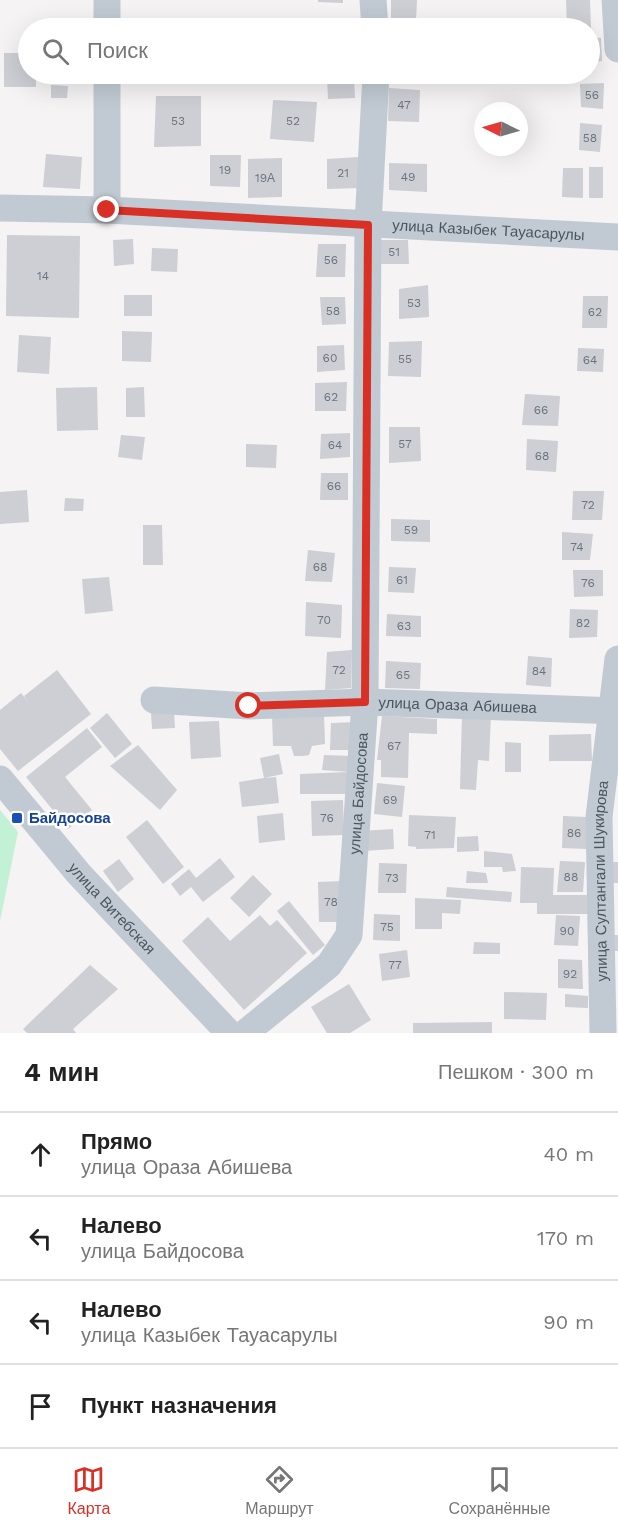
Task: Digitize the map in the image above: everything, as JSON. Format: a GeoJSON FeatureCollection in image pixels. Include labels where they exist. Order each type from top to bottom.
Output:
{"type":"FeatureCollection","features":[{"type":"Feature","properties":{"kind":"street"},"geometry":{"type":"LineString","coordinates":[[107,0],[107,18]]}},
{"type":"Feature","properties":{"kind":"street"},"geometry":{"type":"LineString","coordinates":[[373,0],[374,18]]}},
{"type":"Feature","properties":{"kind":"street"},"geometry":{"type":"LineString","coordinates":[[615,0],[618,50]]}},
{"type":"Feature","properties":{"kind":"street"},"geometry":{"type":"LineString","coordinates":[[107,84],[107,210]]}},
{"type":"Feature","properties":{"kind":"street","name":"улица Байдосова"},"geometry":{"type":"LineString","coordinates":[[245,1033],[329,965],[349,935],[365,702],[368,225],[375,84]]}},
{"type":"Feature","properties":{"kind":"street","name":"улица Казыбек Тауасарулы"},"geometry":{"type":"LineString","coordinates":[[0,208],[107,210],[618,237]]}},
{"type":"Feature","properties":{"kind":"street","name":"улица Султангали Шукирова"},"geometry":{"type":"LineString","coordinates":[[603,1033],[599,817],[615,711],[618,659]]}},
{"type":"Feature","properties":{"kind":"street","name":"улица Ораза Абишева"},"geometry":{"type":"LineString","coordinates":[[154,700],[249,706],[365,702],[615,711]]}},
{"type":"Feature","properties":{"kind":"street","name":"улица Витебская"},"geometry":{"type":"LineString","coordinates":[[0,779],[79,874],[229,1033]]}},
{"type":"Feature","properties":{"kind":"green space"},"geometry":{"type":"Polygon","coordinates":[[[0,810],[18,832],[0,921],[0,810]]]}},
{"type":"Feature","properties":{"kind":"building"},"geometry":{"type":"Polygon","coordinates":[[[318,0],[343,0],[343,3],[318,2],[318,0]]]}},
{"type":"Feature","properties":{"kind":"building"},"geometry":{"type":"Polygon","coordinates":[[[391,0],[417,0],[416,18],[391,18],[391,0]]]}},
{"type":"Feature","properties":{"kind":"building"},"geometry":{"type":"Polygon","coordinates":[[[566,0],[590,0],[591,18],[567,18],[566,0]]]}},
{"type":"Feature","properties":{"kind":"building"},"geometry":{"type":"Polygon","coordinates":[[[600,38],[601,38],[602,61],[600,61],[600,38]]]}},
{"type":"Feature","properties":{"kind":"building"},"geometry":{"type":"Polygon","coordinates":[[[4,53],[18,53],[18,84],[36,84],[36,87],[4,87],[4,53]]]}},
{"type":"Feature","properties":{"kind":"building"},"geometry":{"type":"Polygon","coordinates":[[[604,83],[603,109],[581,107],[580,84],[604,83]]]}},
{"type":"Feature","properties":{"kind":"building"},"geometry":{"type":"Polygon","coordinates":[[[327,84],[354,84],[355,98],[328,99],[327,84]]]}},
{"type":"Feature","properties":{"kind":"building"},"geometry":{"type":"Polygon","coordinates":[[[51,85],[68,86],[67,98],[51,98],[51,85]]]}},
{"type":"Feature","properties":{"kind":"building"},"geometry":{"type":"Polygon","coordinates":[[[389,88],[420,90],[419,122],[388,121],[389,88]]]}},
{"type":"Feature","properties":{"kind":"building"},"geometry":{"type":"Polygon","coordinates":[[[156,96],[201,96],[201,146],[154,147],[156,96]]]}},
{"type":"Feature","properties":{"kind":"building"},"geometry":{"type":"Polygon","coordinates":[[[273,100],[317,102],[314,142],[270,139],[273,100]]]}},
{"type":"Feature","properties":{"kind":"building"},"geometry":{"type":"Polygon","coordinates":[[[580,123],[602,125],[600,152],[579,150],[580,123]]]}},
{"type":"Feature","properties":{"kind":"building"},"geometry":{"type":"Polygon","coordinates":[[[46,154],[82,157],[80,189],[43,187],[46,154]]]}},
{"type":"Feature","properties":{"kind":"building"},"geometry":{"type":"Polygon","coordinates":[[[210,155],[241,155],[240,187],[210,186],[210,155]]]}},
{"type":"Feature","properties":{"kind":"building"},"geometry":{"type":"Polygon","coordinates":[[[359,157],[360,188],[327,189],[327,159],[359,157]]]}},
{"type":"Feature","properties":{"kind":"building"},"geometry":{"type":"Polygon","coordinates":[[[282,158],[282,197],[248,198],[248,159],[282,158]]]}},
{"type":"Feature","properties":{"kind":"building"},"geometry":{"type":"Polygon","coordinates":[[[389,163],[427,164],[427,192],[389,190],[389,163]]]}},
{"type":"Feature","properties":{"kind":"building"},"geometry":{"type":"Polygon","coordinates":[[[589,167],[603,167],[603,198],[589,198],[589,167]]]}},
{"type":"Feature","properties":{"kind":"building"},"geometry":{"type":"Polygon","coordinates":[[[563,168],[583,168],[583,198],[562,197],[563,168]]]}},
{"type":"Feature","properties":{"kind":"building"},"geometry":{"type":"Polygon","coordinates":[[[7,235],[80,236],[79,318],[6,316],[7,235]]]}},
{"type":"Feature","properties":{"kind":"building"},"geometry":{"type":"Polygon","coordinates":[[[133,239],[134,264],[114,266],[113,240],[133,239]]]}},
{"type":"Feature","properties":{"kind":"building"},"geometry":{"type":"Polygon","coordinates":[[[380,240],[408,240],[409,264],[379,264],[380,240]]]}},
{"type":"Feature","properties":{"kind":"building"},"geometry":{"type":"Polygon","coordinates":[[[318,244],[346,244],[345,277],[316,277],[318,244]]]}},
{"type":"Feature","properties":{"kind":"building"},"geometry":{"type":"Polygon","coordinates":[[[152,248],[178,249],[177,272],[151,271],[152,248]]]}},
{"type":"Feature","properties":{"kind":"building"},"geometry":{"type":"Polygon","coordinates":[[[428,285],[429,317],[399,319],[399,289],[428,285]]]}},
{"type":"Feature","properties":{"kind":"building"},"geometry":{"type":"Polygon","coordinates":[[[124,295],[152,295],[152,316],[124,316],[124,295]]]}},
{"type":"Feature","properties":{"kind":"building"},"geometry":{"type":"Polygon","coordinates":[[[583,296],[608,296],[607,328],[582,328],[583,296]]]}},
{"type":"Feature","properties":{"kind":"building"},"geometry":{"type":"Polygon","coordinates":[[[320,297],[345,297],[346,324],[322,325],[320,297]]]}},
{"type":"Feature","properties":{"kind":"building"},"geometry":{"type":"Polygon","coordinates":[[[122,331],[152,332],[151,362],[122,361],[122,331]]]}},
{"type":"Feature","properties":{"kind":"building"},"geometry":{"type":"Polygon","coordinates":[[[19,335],[51,337],[49,374],[17,372],[19,335]]]}},
{"type":"Feature","properties":{"kind":"building"},"geometry":{"type":"Polygon","coordinates":[[[422,341],[421,377],[388,376],[389,342],[422,341]]]}},
{"type":"Feature","properties":{"kind":"building"},"geometry":{"type":"Polygon","coordinates":[[[344,345],[345,370],[317,372],[317,346],[344,345]]]}},
{"type":"Feature","properties":{"kind":"building"},"geometry":{"type":"Polygon","coordinates":[[[578,348],[604,349],[603,372],[577,371],[578,348]]]}},
{"type":"Feature","properties":{"kind":"building"},"geometry":{"type":"Polygon","coordinates":[[[347,382],[346,411],[315,411],[315,383],[347,382]]]}},
{"type":"Feature","properties":{"kind":"building"},"geometry":{"type":"Polygon","coordinates":[[[97,387],[98,430],[57,431],[56,388],[97,387]]]}},
{"type":"Feature","properties":{"kind":"building"},"geometry":{"type":"Polygon","coordinates":[[[144,387],[145,417],[126,417],[126,388],[144,387]]]}},
{"type":"Feature","properties":{"kind":"building"},"geometry":{"type":"Polygon","coordinates":[[[525,394],[560,396],[558,426],[522,425],[525,394]]]}},
{"type":"Feature","properties":{"kind":"building"},"geometry":{"type":"Polygon","coordinates":[[[389,427],[420,427],[421,461],[389,463],[389,427]]]}},
{"type":"Feature","properties":{"kind":"building"},"geometry":{"type":"Polygon","coordinates":[[[350,433],[350,457],[320,459],[321,434],[350,433]]]}},
{"type":"Feature","properties":{"kind":"building"},"geometry":{"type":"Polygon","coordinates":[[[121,435],[145,437],[142,460],[118,457],[121,435]]]}},
{"type":"Feature","properties":{"kind":"building"},"geometry":{"type":"Polygon","coordinates":[[[527,439],[558,441],[556,472],[526,470],[527,439]]]}},
{"type":"Feature","properties":{"kind":"building"},"geometry":{"type":"Polygon","coordinates":[[[246,444],[277,445],[276,468],[246,467],[246,444]]]}},
{"type":"Feature","properties":{"kind":"building"},"geometry":{"type":"Polygon","coordinates":[[[321,473],[348,473],[348,500],[320,500],[321,473]]]}},
{"type":"Feature","properties":{"kind":"building"},"geometry":{"type":"Polygon","coordinates":[[[27,490],[29,522],[0,524],[0,492],[27,490]]]}},
{"type":"Feature","properties":{"kind":"building"},"geometry":{"type":"Polygon","coordinates":[[[573,491],[604,491],[602,520],[572,520],[573,491]]]}},
{"type":"Feature","properties":{"kind":"building"},"geometry":{"type":"Polygon","coordinates":[[[65,498],[84,499],[83,511],[64,511],[65,498]]]}},
{"type":"Feature","properties":{"kind":"building"},"geometry":{"type":"Polygon","coordinates":[[[391,519],[430,520],[430,542],[391,541],[391,519]]]}},
{"type":"Feature","properties":{"kind":"building"},"geometry":{"type":"Polygon","coordinates":[[[143,525],[162,525],[163,565],[143,565],[143,525]]]}},
{"type":"Feature","properties":{"kind":"building"},"geometry":{"type":"Polygon","coordinates":[[[562,532],[593,534],[590,560],[562,560],[562,532]]]}},
{"type":"Feature","properties":{"kind":"building"},"geometry":{"type":"Polygon","coordinates":[[[308,550],[335,553],[332,582],[305,581],[308,550]]]}},
{"type":"Feature","properties":{"kind":"building"},"geometry":{"type":"Polygon","coordinates":[[[389,567],[416,568],[414,593],[388,592],[389,567]]]}},
{"type":"Feature","properties":{"kind":"building"},"geometry":{"type":"Polygon","coordinates":[[[573,570],[603,570],[603,596],[574,597],[573,570]]]}},
{"type":"Feature","properties":{"kind":"building"},"geometry":{"type":"Polygon","coordinates":[[[109,577],[113,611],[85,614],[82,579],[109,577]]]}},
{"type":"Feature","properties":{"kind":"building"},"geometry":{"type":"Polygon","coordinates":[[[306,602],[342,605],[341,638],[305,636],[306,602]]]}},
{"type":"Feature","properties":{"kind":"building"},"geometry":{"type":"Polygon","coordinates":[[[570,609],[598,610],[597,637],[569,638],[570,609]]]}},
{"type":"Feature","properties":{"kind":"building"},"geometry":{"type":"Polygon","coordinates":[[[387,614],[421,616],[421,637],[386,636],[387,614]]]}},
{"type":"Feature","properties":{"kind":"building"},"geometry":{"type":"Polygon","coordinates":[[[352,650],[351,688],[325,690],[327,652],[352,650]]]}},
{"type":"Feature","properties":{"kind":"building"},"geometry":{"type":"Polygon","coordinates":[[[528,656],[552,658],[551,687],[526,685],[528,656]]]}},
{"type":"Feature","properties":{"kind":"building"},"geometry":{"type":"Polygon","coordinates":[[[386,661],[421,663],[420,689],[385,688],[386,661]]]}},
{"type":"Feature","properties":{"kind":"building"},"geometry":{"type":"Polygon","coordinates":[[[57,670],[91,714],[18,771],[0,749],[0,710],[21,693],[29,703],[24,696],[57,670]]]}},
{"type":"Feature","properties":{"kind":"building"},"geometry":{"type":"Polygon","coordinates":[[[174,712],[175,728],[152,729],[151,713],[174,712]]]}},
{"type":"Feature","properties":{"kind":"building"},"geometry":{"type":"Polygon","coordinates":[[[107,713],[132,744],[115,758],[90,728],[107,713]]]}},
{"type":"Feature","properties":{"kind":"building"},"geometry":{"type":"Polygon","coordinates":[[[272,714],[324,714],[325,744],[312,746],[309,755],[303,756],[294,756],[291,746],[273,746],[272,714]]]}},
{"type":"Feature","properties":{"kind":"building"},"geometry":{"type":"Polygon","coordinates":[[[462,714],[491,715],[489,761],[478,760],[476,790],[460,789],[462,714]]]}},
{"type":"Feature","properties":{"kind":"building"},"geometry":{"type":"Polygon","coordinates":[[[382,716],[437,719],[437,734],[409,733],[408,778],[381,777],[381,760],[377,760],[382,716]]]}},
{"type":"Feature","properties":{"kind":"building"},"geometry":{"type":"Polygon","coordinates":[[[219,721],[221,757],[191,759],[189,722],[219,721]]]}},
{"type":"Feature","properties":{"kind":"building"},"geometry":{"type":"Polygon","coordinates":[[[356,722],[356,750],[330,750],[331,723],[356,722]]]}},
{"type":"Feature","properties":{"kind":"building"},"geometry":{"type":"Polygon","coordinates":[[[87,728],[102,747],[65,777],[92,810],[68,829],[26,777],[87,728]]]}},
{"type":"Feature","properties":{"kind":"building"},"geometry":{"type":"Polygon","coordinates":[[[591,734],[592,761],[549,761],[549,735],[591,734]]]}},
{"type":"Feature","properties":{"kind":"building"},"geometry":{"type":"Polygon","coordinates":[[[505,742],[521,743],[521,772],[505,772],[505,742]]]}},
{"type":"Feature","properties":{"kind":"building"},"geometry":{"type":"Polygon","coordinates":[[[138,745],[177,790],[160,810],[110,766],[138,745]]]}},
{"type":"Feature","properties":{"kind":"building"},"geometry":{"type":"Polygon","coordinates":[[[279,754],[283,774],[264,778],[260,758],[279,754]]]}},
{"type":"Feature","properties":{"kind":"building"},"geometry":{"type":"Polygon","coordinates":[[[324,755],[351,756],[349,772],[322,770],[324,755]]]}},
{"type":"Feature","properties":{"kind":"building"},"geometry":{"type":"Polygon","coordinates":[[[348,772],[346,794],[300,794],[300,774],[348,772]]]}},
{"type":"Feature","properties":{"kind":"building"},"geometry":{"type":"Polygon","coordinates":[[[276,777],[279,803],[242,807],[239,782],[276,777]]]}},
{"type":"Feature","properties":{"kind":"building"},"geometry":{"type":"Polygon","coordinates":[[[377,783],[405,786],[402,817],[374,814],[377,783]]]}},
{"type":"Feature","properties":{"kind":"building"},"geometry":{"type":"Polygon","coordinates":[[[343,800],[344,835],[312,836],[311,801],[343,800]]]}},
{"type":"Feature","properties":{"kind":"building"},"geometry":{"type":"Polygon","coordinates":[[[283,813],[285,840],[259,843],[257,816],[283,813]]]}},
{"type":"Feature","properties":{"kind":"building"},"geometry":{"type":"Polygon","coordinates":[[[409,815],[456,817],[454,848],[416,849],[416,847],[408,846],[409,815]]]}},
{"type":"Feature","properties":{"kind":"building"},"geometry":{"type":"Polygon","coordinates":[[[563,816],[587,817],[586,849],[562,848],[563,816]]]}},
{"type":"Feature","properties":{"kind":"building"},"geometry":{"type":"Polygon","coordinates":[[[147,820],[184,867],[163,884],[126,837],[147,820]]]}},
{"type":"Feature","properties":{"kind":"building"},"geometry":{"type":"Polygon","coordinates":[[[393,829],[394,849],[363,851],[361,831],[393,829]]]}},
{"type":"Feature","properties":{"kind":"building"},"geometry":{"type":"Polygon","coordinates":[[[478,836],[479,851],[457,852],[457,837],[478,836]]]}},
{"type":"Feature","properties":{"kind":"building"},"geometry":{"type":"Polygon","coordinates":[[[484,851],[512,854],[516,871],[503,872],[502,867],[484,867],[484,851]]]}},
{"type":"Feature","properties":{"kind":"building"},"geometry":{"type":"Polygon","coordinates":[[[220,858],[235,877],[203,902],[191,887],[180,896],[171,884],[189,869],[196,878],[220,858]]]}},
{"type":"Feature","properties":{"kind":"building"},"geometry":{"type":"Polygon","coordinates":[[[119,859],[134,879],[118,892],[103,871],[119,859]]]}},
{"type":"Feature","properties":{"kind":"building"},"geometry":{"type":"Polygon","coordinates":[[[560,861],[585,862],[583,892],[557,892],[560,861]]]}},
{"type":"Feature","properties":{"kind":"building"},"geometry":{"type":"Polygon","coordinates":[[[612,862],[618,862],[618,883],[612,883],[612,862]]]}},
{"type":"Feature","properties":{"kind":"building"},"geometry":{"type":"Polygon","coordinates":[[[379,863],[407,864],[406,893],[378,893],[379,863]]]}},
{"type":"Feature","properties":{"kind":"building"},"geometry":{"type":"Polygon","coordinates":[[[521,867],[554,868],[553,895],[590,895],[589,914],[537,914],[537,903],[520,903],[521,867]]]}},
{"type":"Feature","properties":{"kind":"building"},"geometry":{"type":"Polygon","coordinates":[[[467,871],[486,873],[488,883],[466,883],[467,871]]]}},
{"type":"Feature","properties":{"kind":"building"},"geometry":{"type":"Polygon","coordinates":[[[253,875],[272,894],[249,917],[230,898],[253,875]]]}},
{"type":"Feature","properties":{"kind":"building"},"geometry":{"type":"Polygon","coordinates":[[[343,881],[344,922],[319,922],[318,882],[343,881]]]}},
{"type":"Feature","properties":{"kind":"building"},"geometry":{"type":"Polygon","coordinates":[[[447,887],[512,892],[511,902],[446,897],[447,887]]]}},
{"type":"Feature","properties":{"kind":"building"},"geometry":{"type":"Polygon","coordinates":[[[415,898],[461,900],[460,914],[442,913],[442,929],[415,929],[415,898]]]}},
{"type":"Feature","properties":{"kind":"building"},"geometry":{"type":"Polygon","coordinates":[[[289,901],[325,945],[313,955],[277,911],[289,901]]]}},
{"type":"Feature","properties":{"kind":"building"},"geometry":{"type":"Polygon","coordinates":[[[374,914],[400,915],[400,941],[373,940],[374,914]]]}},
{"type":"Feature","properties":{"kind":"building"},"geometry":{"type":"Polygon","coordinates":[[[260,915],[270,926],[277,920],[307,953],[244,1010],[182,941],[208,917],[230,941],[260,915]]]}},
{"type":"Feature","properties":{"kind":"building"},"geometry":{"type":"Polygon","coordinates":[[[556,915],[580,916],[578,946],[554,945],[556,915]]]}},
{"type":"Feature","properties":{"kind":"building"},"geometry":{"type":"Polygon","coordinates":[[[614,935],[618,935],[618,951],[614,951],[614,935]]]}},
{"type":"Feature","properties":{"kind":"building"},"geometry":{"type":"Polygon","coordinates":[[[474,942],[500,943],[500,954],[473,954],[474,942]]]}},
{"type":"Feature","properties":{"kind":"building"},"geometry":{"type":"Polygon","coordinates":[[[407,950],[410,977],[382,981],[379,954],[407,950]]]}},
{"type":"Feature","properties":{"kind":"building"},"geometry":{"type":"Polygon","coordinates":[[[558,959],[582,960],[583,989],[558,988],[558,959]]]}},
{"type":"Feature","properties":{"kind":"building"},"geometry":{"type":"Polygon","coordinates":[[[90,965],[118,989],[73,1029],[76,1033],[27,1033],[23,1029],[90,965]]]}},
{"type":"Feature","properties":{"kind":"building"},"geometry":{"type":"Polygon","coordinates":[[[349,984],[371,1020],[350,1033],[327,1033],[311,1007],[349,984]]]}},
{"type":"Feature","properties":{"kind":"building"},"geometry":{"type":"Polygon","coordinates":[[[504,992],[547,993],[546,1020],[504,1019],[504,992]]]}},
{"type":"Feature","properties":{"kind":"building"},"geometry":{"type":"Polygon","coordinates":[[[565,994],[588,996],[588,1008],[565,1007],[565,994]]]}},
{"type":"Feature","properties":{"kind":"building"},"geometry":{"type":"Polygon","coordinates":[[[492,1022],[492,1033],[413,1033],[413,1023],[492,1022]]]}},
{"type":"Feature","properties":{"kind":"place","name":"Байдосова"},"geometry":{"type":"Point","coordinates":[17,818]}},
{"type":"Feature","properties":{"kind":"route"},"geometry":{"type":"LineString","coordinates":[[107,210],[368,225],[365,702],[249,706]]}}]}
